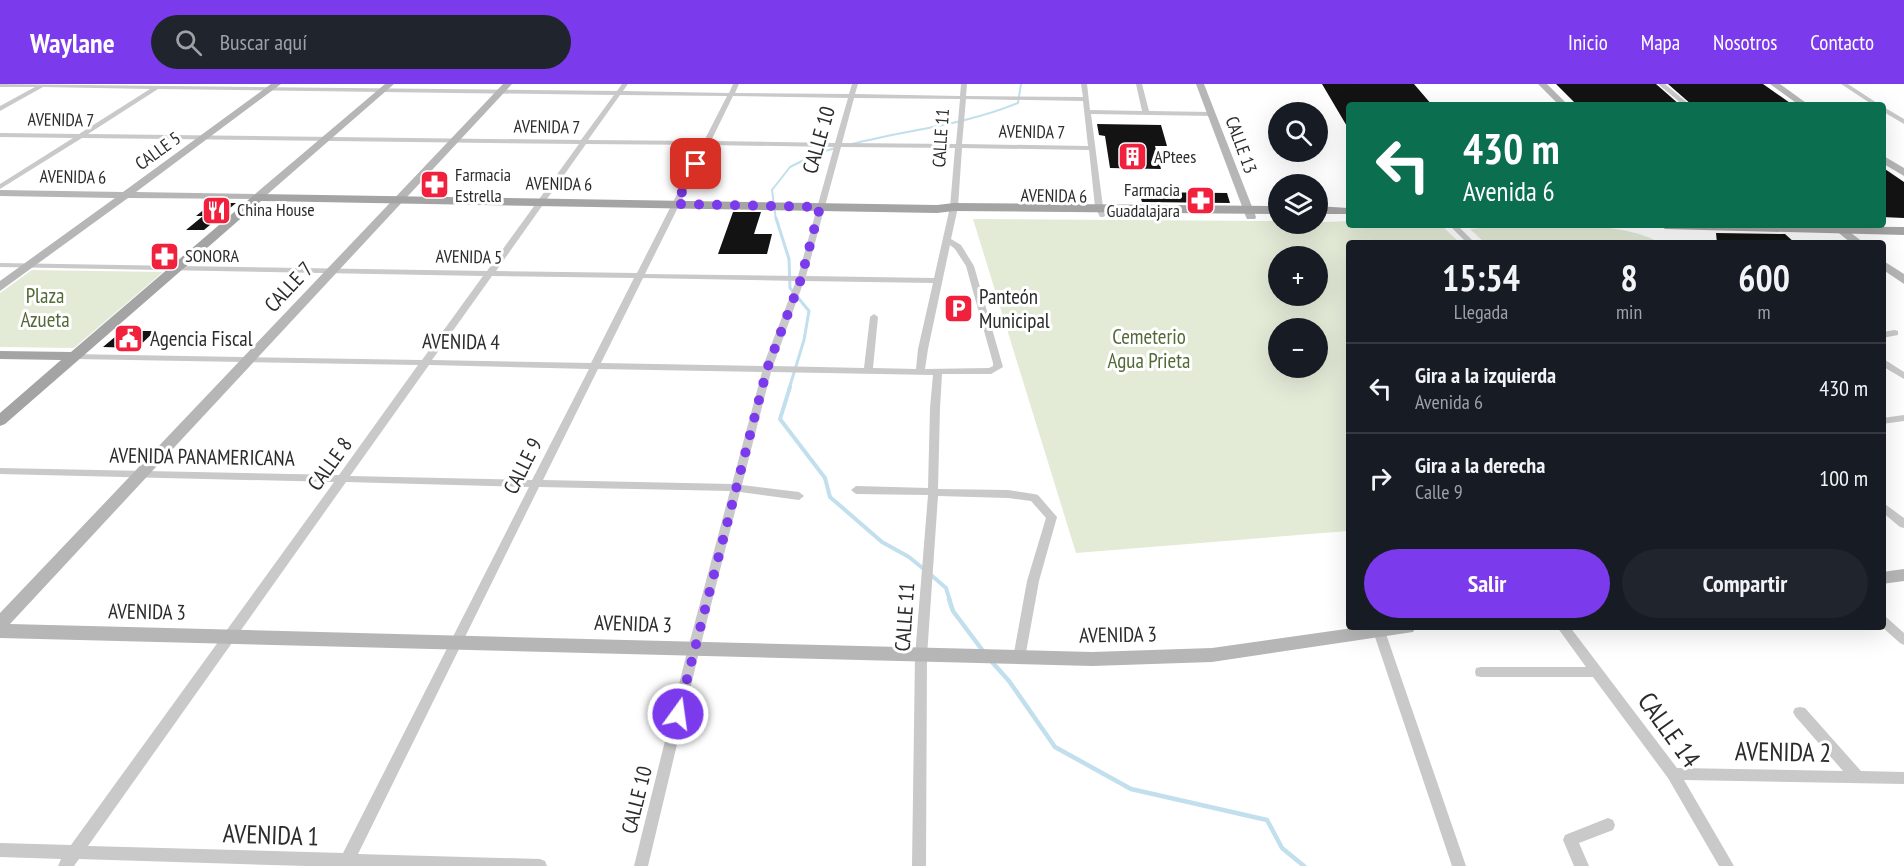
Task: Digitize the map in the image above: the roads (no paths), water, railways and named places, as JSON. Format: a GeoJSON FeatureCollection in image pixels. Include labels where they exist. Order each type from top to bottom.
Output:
{"type":"FeatureCollection","features":[{"type":"Feature","properties":{"kind":"main road","name":"AVENIDA 6"},"geometry":{"type":"LineString","coordinates":[[258,197],[954,210],[1249,213],[1268,211]]}},
{"type":"Feature","properties":{"kind":"main road"},"geometry":{"type":"LineString","coordinates":[[0,421],[258,197]]}},
{"type":"Feature","properties":{"kind":"main road"},"geometry":{"type":"LineString","coordinates":[[1328,210],[1346,211]]}},
{"type":"Feature","properties":{"kind":"main road","name":"AVENIDA 6"},"geometry":{"type":"LineString","coordinates":[[1249,213],[1268,216]]}},
{"type":"Feature","properties":{"kind":"main road"},"geometry":{"type":"LineString","coordinates":[[1328,217],[1346,218]]}},
{"type":"Feature","properties":{"kind":"main road"},"geometry":{"type":"LineString","coordinates":[[1886,223],[1904,223]]}},
{"type":"Feature","properties":{"kind":"main road"},"geometry":{"type":"LineString","coordinates":[[1854,228],[1904,231]]}},
{"type":"Feature","properties":{"kind":"main road","name":"AVENIDA 4"},"geometry":{"type":"LineString","coordinates":[[0,355],[74,356]]}},
{"type":"Feature","properties":{"kind":"street","name":"CALLE 9"},"geometry":{"type":"LineString","coordinates":[[345,864],[736,84]]}},
{"type":"Feature","properties":{"kind":"street","name":"CALLE 10"},"geometry":{"type":"LineString","coordinates":[[641,866],[735,488],[801,279],[855,84]]}},
{"type":"Feature","properties":{"kind":"street","name":"CALLE 11"},"geometry":{"type":"LineString","coordinates":[[920,372],[954,210],[964,84]]}},
{"type":"Feature","properties":{"kind":"street"},"geometry":{"type":"LineString","coordinates":[[1084,84],[1101,211]]}},
{"type":"Feature","properties":{"kind":"street"},"geometry":{"type":"LineString","coordinates":[[1140,84],[1146,113]]}},
{"type":"Feature","properties":{"kind":"street","name":"CALLE 13"},"geometry":{"type":"LineString","coordinates":[[1200,84],[1249,213]]}},
{"type":"Feature","properties":{"kind":"street"},"geometry":{"type":"LineString","coordinates":[[1542,84],[1561,102]]}},
{"type":"Feature","properties":{"kind":"street"},"geometry":{"type":"LineString","coordinates":[[1661,84],[1683,102]]}},
{"type":"Feature","properties":{"kind":"street"},"geometry":{"type":"LineString","coordinates":[[1774,84],[1800,102]]}},
{"type":"Feature","properties":{"kind":"street"},"geometry":{"type":"LineString","coordinates":[[1844,84],[1872,102]]}},
{"type":"Feature","properties":{"kind":"street"},"geometry":{"type":"LineString","coordinates":[[0,85],[622,89],[731,94],[1086,99]]}},
{"type":"Feature","properties":{"kind":"street"},"geometry":{"type":"LineString","coordinates":[[0,109],[44,85]]}},
{"type":"Feature","properties":{"kind":"street"},"geometry":{"type":"LineString","coordinates":[[0,187],[160,86]]}},
{"type":"Feature","properties":{"kind":"street","name":"CALLE 5"},"geometry":{"type":"LineString","coordinates":[[0,287],[274,86]]}},
{"type":"Feature","properties":{"kind":"street"},"geometry":{"type":"LineString","coordinates":[[258,197],[386,87]]}},
{"type":"Feature","properties":{"kind":"street","name":"CALLE 7"},"geometry":{"type":"LineString","coordinates":[[0,624],[330,271],[505,88]]}},
{"type":"Feature","properties":{"kind":"street","name":"CALLE 8"},"geometry":{"type":"LineString","coordinates":[[65,866],[622,89]]}},
{"type":"Feature","properties":{"kind":"street"},"geometry":{"type":"LineString","coordinates":[[1886,110],[1904,113]]}},
{"type":"Feature","properties":{"kind":"street"},"geometry":{"type":"LineString","coordinates":[[1886,110],[1904,122]]}},
{"type":"Feature","properties":{"kind":"street"},"geometry":{"type":"LineString","coordinates":[[1088,112],[1212,114]]}},
{"type":"Feature","properties":{"kind":"street","name":"AVENIDA 7"},"geometry":{"type":"LineString","coordinates":[[0,135],[1093,148]]}},
{"type":"Feature","properties":{"kind":"street"},"geometry":{"type":"LineString","coordinates":[[1886,161],[1904,173]]}},
{"type":"Feature","properties":{"kind":"street","name":"AVENIDA 6"},"geometry":{"type":"LineString","coordinates":[[0,193],[258,197]]}},
{"type":"Feature","properties":{"kind":"street"},"geometry":{"type":"LineString","coordinates":[[1456,228],[1469,240]]}},
{"type":"Feature","properties":{"kind":"street"},"geometry":{"type":"LineString","coordinates":[[1839,228],[1854,240]]}},
{"type":"Feature","properties":{"kind":"street","name":"AVENIDA 4"},"geometry":{"type":"LineString","coordinates":[[74,356],[920,372],[991,371],[998,367],[970,266],[958,247],[949,241]]}},
{"type":"Feature","properties":{"kind":"street","name":"AVENIDA 5"},"geometry":{"type":"LineString","coordinates":[[0,265],[938,281]]}},
{"type":"Feature","properties":{"kind":"street"},"geometry":{"type":"LineString","coordinates":[[1886,266],[1904,280]]}},
{"type":"Feature","properties":{"kind":"street"},"geometry":{"type":"LineString","coordinates":[[868,371],[874,317]]}},
{"type":"Feature","properties":{"kind":"street"},"geometry":{"type":"LineString","coordinates":[[1886,334],[1895,333]]}},
{"type":"Feature","properties":{"kind":"street"},"geometry":{"type":"LineString","coordinates":[[1886,364],[1904,376]]}},
{"type":"Feature","properties":{"kind":"street","name":"CALLE 11"},"geometry":{"type":"LineString","coordinates":[[919,866],[921,656],[933,494],[938,372]]}},
{"type":"Feature","properties":{"kind":"street"},"geometry":{"type":"LineString","coordinates":[[1886,420],[1904,418]]}},
{"type":"Feature","properties":{"kind":"street","name":"AVENIDA PANAMERICANA"},"geometry":{"type":"LineString","coordinates":[[0,471],[735,488],[799,496]]}},
{"type":"Feature","properties":{"kind":"street"},"geometry":{"type":"LineString","coordinates":[[856,490],[933,494],[1008,494],[1034,498],[1052,517],[1033,581],[1019,658]]}},
{"type":"Feature","properties":{"kind":"street"},"geometry":{"type":"LineString","coordinates":[[1886,509],[1904,524]]}},
{"type":"Feature","properties":{"kind":"street"},"geometry":{"type":"LineString","coordinates":[[1886,577],[1904,575]]}},
{"type":"Feature","properties":{"kind":"street"},"geometry":{"type":"LineString","coordinates":[[1886,624],[1904,640]]}},
{"type":"Feature","properties":{"kind":"street","name":"AVENIDA 3"},"geometry":{"type":"LineString","coordinates":[[0,631],[1092,659],[1212,655],[1386,630]]}},
{"type":"Feature","properties":{"kind":"street","name":"CALLE 14"},"geometry":{"type":"LineString","coordinates":[[1565,630],[1673,774],[1727,866]]}},
{"type":"Feature","properties":{"kind":"street"},"geometry":{"type":"LineString","coordinates":[[1379,631],[1459,866]]}},
{"type":"Feature","properties":{"kind":"street"},"geometry":{"type":"LineString","coordinates":[[1481,672],[1597,672]]}},
{"type":"Feature","properties":{"kind":"street","name":"AVENIDA 2"},"geometry":{"type":"LineString","coordinates":[[1800,712],[1857,777]]}},
{"type":"Feature","properties":{"kind":"street","name":"AVENIDA 2"},"geometry":{"type":"LineString","coordinates":[[1673,774],[1904,778]]}},
{"type":"Feature","properties":{"kind":"street"},"geometry":{"type":"LineString","coordinates":[[1582,866],[1570,840],[1608,825]]}},
{"type":"Feature","properties":{"kind":"street","name":"AVENIDA 1"},"geometry":{"type":"LineString","coordinates":[[0,850],[345,864],[540,866]]}},
{"type":"Feature","properties":{"kind":"waterway"},"geometry":{"type":"LineString","coordinates":[[852,144],[998,111],[1018,103],[1021,84]]}},
{"type":"Feature","properties":{"kind":"waterway"},"geometry":{"type":"LineString","coordinates":[[776,220],[772,190],[790,167],[818,153],[839,147]]}},
{"type":"Feature","properties":{"kind":"waterway"},"geometry":{"type":"LineString","coordinates":[[776,218],[789,259],[790,288],[809,311],[804,340],[789,389]]}},
{"type":"Feature","properties":{"kind":"waterway"},"geometry":{"type":"LineString","coordinates":[[790,387],[780,419],[825,478],[830,497],[882,542],[909,557],[925,570]]}},
{"type":"Feature","properties":{"kind":"waterway"},"geometry":{"type":"LineString","coordinates":[[931,575],[946,588],[950,601]]}},
{"type":"Feature","properties":{"kind":"waterway"},"geometry":{"type":"LineString","coordinates":[[949,599],[953,611],[983,651]]}},
{"type":"Feature","properties":{"kind":"waterway"},"geometry":{"type":"LineString","coordinates":[[992,662],[1009,681],[1055,747],[1131,789],[1267,820],[1282,848],[1304,866]]}},
{"type":"Feature","properties":{"kind":"place","name":"APtees"},"geometry":{"type":"Point","coordinates":[1133,157]}},
{"type":"Feature","properties":{"kind":"place","name":"Farmacia Estrella"},"geometry":{"type":"Point","coordinates":[434,185]}},
{"type":"Feature","properties":{"kind":"place","name":"Farmacia Guadalajara"},"geometry":{"type":"Point","coordinates":[1201,200]}},
{"type":"Feature","properties":{"kind":"place","name":"China House"},"geometry":{"type":"Point","coordinates":[216,210]}},
{"type":"Feature","properties":{"kind":"place","name":"SONORA"},"geometry":{"type":"Point","coordinates":[164,256]}},
{"type":"Feature","properties":{"kind":"place","name":"Panteón Municipal"},"geometry":{"type":"Point","coordinates":[958,309]}},
{"type":"Feature","properties":{"kind":"place","name":"Agencia Fiscal"},"geometry":{"type":"Point","coordinates":[129,339]}},
{"type":"Feature","properties":{"kind":"park label","name":"Plaza Azueta"},"geometry":{"type":"Point","coordinates":[45,308]}},
{"type":"Feature","properties":{"kind":"park label","name":"Cemeterio Agua Prieta"},"geometry":{"type":"Point","coordinates":[1149,349]}}]}
